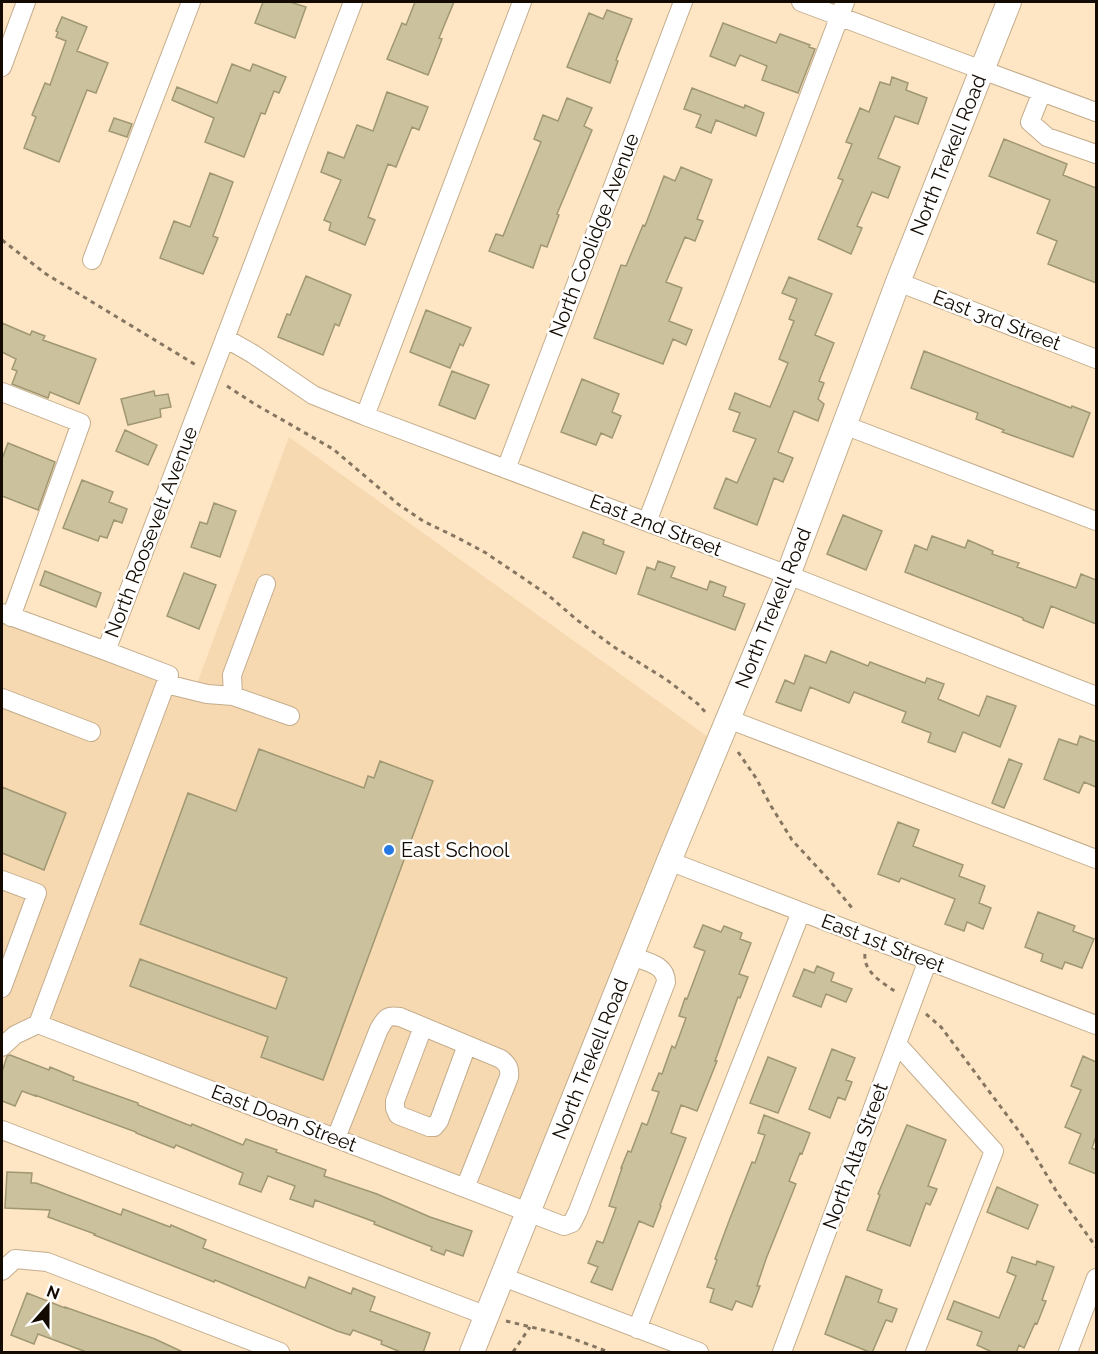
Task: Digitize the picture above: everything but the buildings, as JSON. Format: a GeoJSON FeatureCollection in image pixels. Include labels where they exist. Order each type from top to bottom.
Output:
{"type":"FeatureCollection","features":[{"type":"Feature","properties":{"kind":"main road","name":"North Trekell Road"},"geometry":{"type":"LineString","coordinates":[[472,1353],[669,861],[788,575],[898,282],[1009,2]]}},
{"type":"Feature","properties":{"kind":"street"},"geometry":{"type":"LineString","coordinates":[[2,67],[26,2]]}},
{"type":"Feature","properties":{"kind":"street"},"geometry":{"type":"LineString","coordinates":[[92,260],[191,2]]}},
{"type":"Feature","properties":{"kind":"street","name":"North Roosevelt Avenue"},"geometry":{"type":"LineString","coordinates":[[166,684],[169,675],[106,651],[353,2]]}},
{"type":"Feature","properties":{"kind":"street"},"geometry":{"type":"LineString","coordinates":[[364,416],[522,2]]}},
{"type":"Feature","properties":{"kind":"street","name":"North Coolidge Avenue"},"geometry":{"type":"LineString","coordinates":[[506,469],[683,2]]}},
{"type":"Feature","properties":{"kind":"street"},"geometry":{"type":"LineString","coordinates":[[801,2],[842,9],[982,70],[1096,112]]}},
{"type":"Feature","properties":{"kind":"street"},"geometry":{"type":"LineString","coordinates":[[647,522],[842,9]]}},
{"type":"Feature","properties":{"kind":"street"},"geometry":{"type":"LineString","coordinates":[[1042,92],[1029,122],[1047,137],[1096,154]]}},
{"type":"Feature","properties":{"kind":"street","name":"East 3rd Street"},"geometry":{"type":"LineString","coordinates":[[898,282],[1096,359]]}},
{"type":"Feature","properties":{"kind":"street","name":"East 2nd Street"},"geometry":{"type":"LineString","coordinates":[[225,338],[313,395],[364,416],[788,575],[1096,696]]}},
{"type":"Feature","properties":{"kind":"street"},"geometry":{"type":"LineString","coordinates":[[2,392],[81,423],[6,615],[106,651]]}},
{"type":"Feature","properties":{"kind":"street"},"geometry":{"type":"LineString","coordinates":[[844,425],[1096,521]]}},
{"type":"Feature","properties":{"kind":"street"},"geometry":{"type":"LineString","coordinates":[[233,696],[232,675],[266,584]]}},
{"type":"Feature","properties":{"kind":"street"},"geometry":{"type":"LineString","coordinates":[[2,1047],[15,1035],[38,1024],[166,684],[207,694],[233,696],[290,716]]}},
{"type":"Feature","properties":{"kind":"street"},"geometry":{"type":"LineString","coordinates":[[2,698],[91,732]]}},
{"type":"Feature","properties":{"kind":"street"},"geometry":{"type":"LineString","coordinates":[[725,725],[1096,859]]}},
{"type":"Feature","properties":{"kind":"street","name":"East 1st Street"},"geometry":{"type":"LineString","coordinates":[[669,861],[1096,1025]]}},
{"type":"Feature","properties":{"kind":"street"},"geometry":{"type":"LineString","coordinates":[[2,880],[37,893],[10,940],[2,988]]}},
{"type":"Feature","properties":{"kind":"street"},"geometry":{"type":"LineString","coordinates":[[637,1329],[801,912]]}},
{"type":"Feature","properties":{"kind":"street","name":"East Doan Street"},"geometry":{"type":"LineString","coordinates":[[38,1024],[564,1226],[572,1222],[578,1211],[666,982],[666,974],[661,968],[631,956]]}},
{"type":"Feature","properties":{"kind":"street","name":"North Alta Street"},"geometry":{"type":"LineString","coordinates":[[782,1353],[928,960]]}},
{"type":"Feature","properties":{"kind":"street"},"geometry":{"type":"LineString","coordinates":[[336,1138],[379,1029],[390,1015],[400,1017],[501,1059],[510,1070],[465,1188]]}},
{"type":"Feature","properties":{"kind":"street"},"geometry":{"type":"LineString","coordinates":[[423,1027],[394,1101],[398,1115],[434,1127],[439,1121],[467,1045]]}},
{"type":"Feature","properties":{"kind":"street"},"geometry":{"type":"LineString","coordinates":[[897,1044],[994,1151],[915,1353]]}},
{"type":"Feature","properties":{"kind":"street"},"geometry":{"type":"LineString","coordinates":[[2,1130],[487,1316]]}},
{"type":"Feature","properties":{"kind":"street"},"geometry":{"type":"LineString","coordinates":[[2,1270],[15,1258],[48,1263],[280,1353]]}},
{"type":"Feature","properties":{"kind":"street"},"geometry":{"type":"LineString","coordinates":[[502,1277],[699,1353]]}},
{"type":"Feature","properties":{"kind":"street"},"geometry":{"type":"LineString","coordinates":[[1068,1353],[1096,1278]]}},
{"type":"Feature","properties":{"kind":"path"},"geometry":{"type":"LineString","coordinates":[[2,240],[46,274],[254,403],[333,448],[398,504],[423,521],[486,553],[548,595],[614,647],[667,680],[725,725]]}},
{"type":"Feature","properties":{"kind":"path"},"geometry":{"type":"LineString","coordinates":[[487,1316],[560,1334],[609,1353]]}},
{"type":"Feature","properties":{"kind":"path"},"geometry":{"type":"LineString","coordinates":[[513,1353],[530,1326]]}},
{"type":"Feature","properties":{"kind":"shaded area","name":"East School"},"geometry":{"type":"Polygon","coordinates":[[[289,437],[718,744],[529,1212],[38,1024],[2,1047],[2,613],[196,686],[289,437]]]}},
{"type":"Feature","properties":{"kind":"place","name":"East School"},"geometry":{"type":"Point","coordinates":[389,850]}}]}
